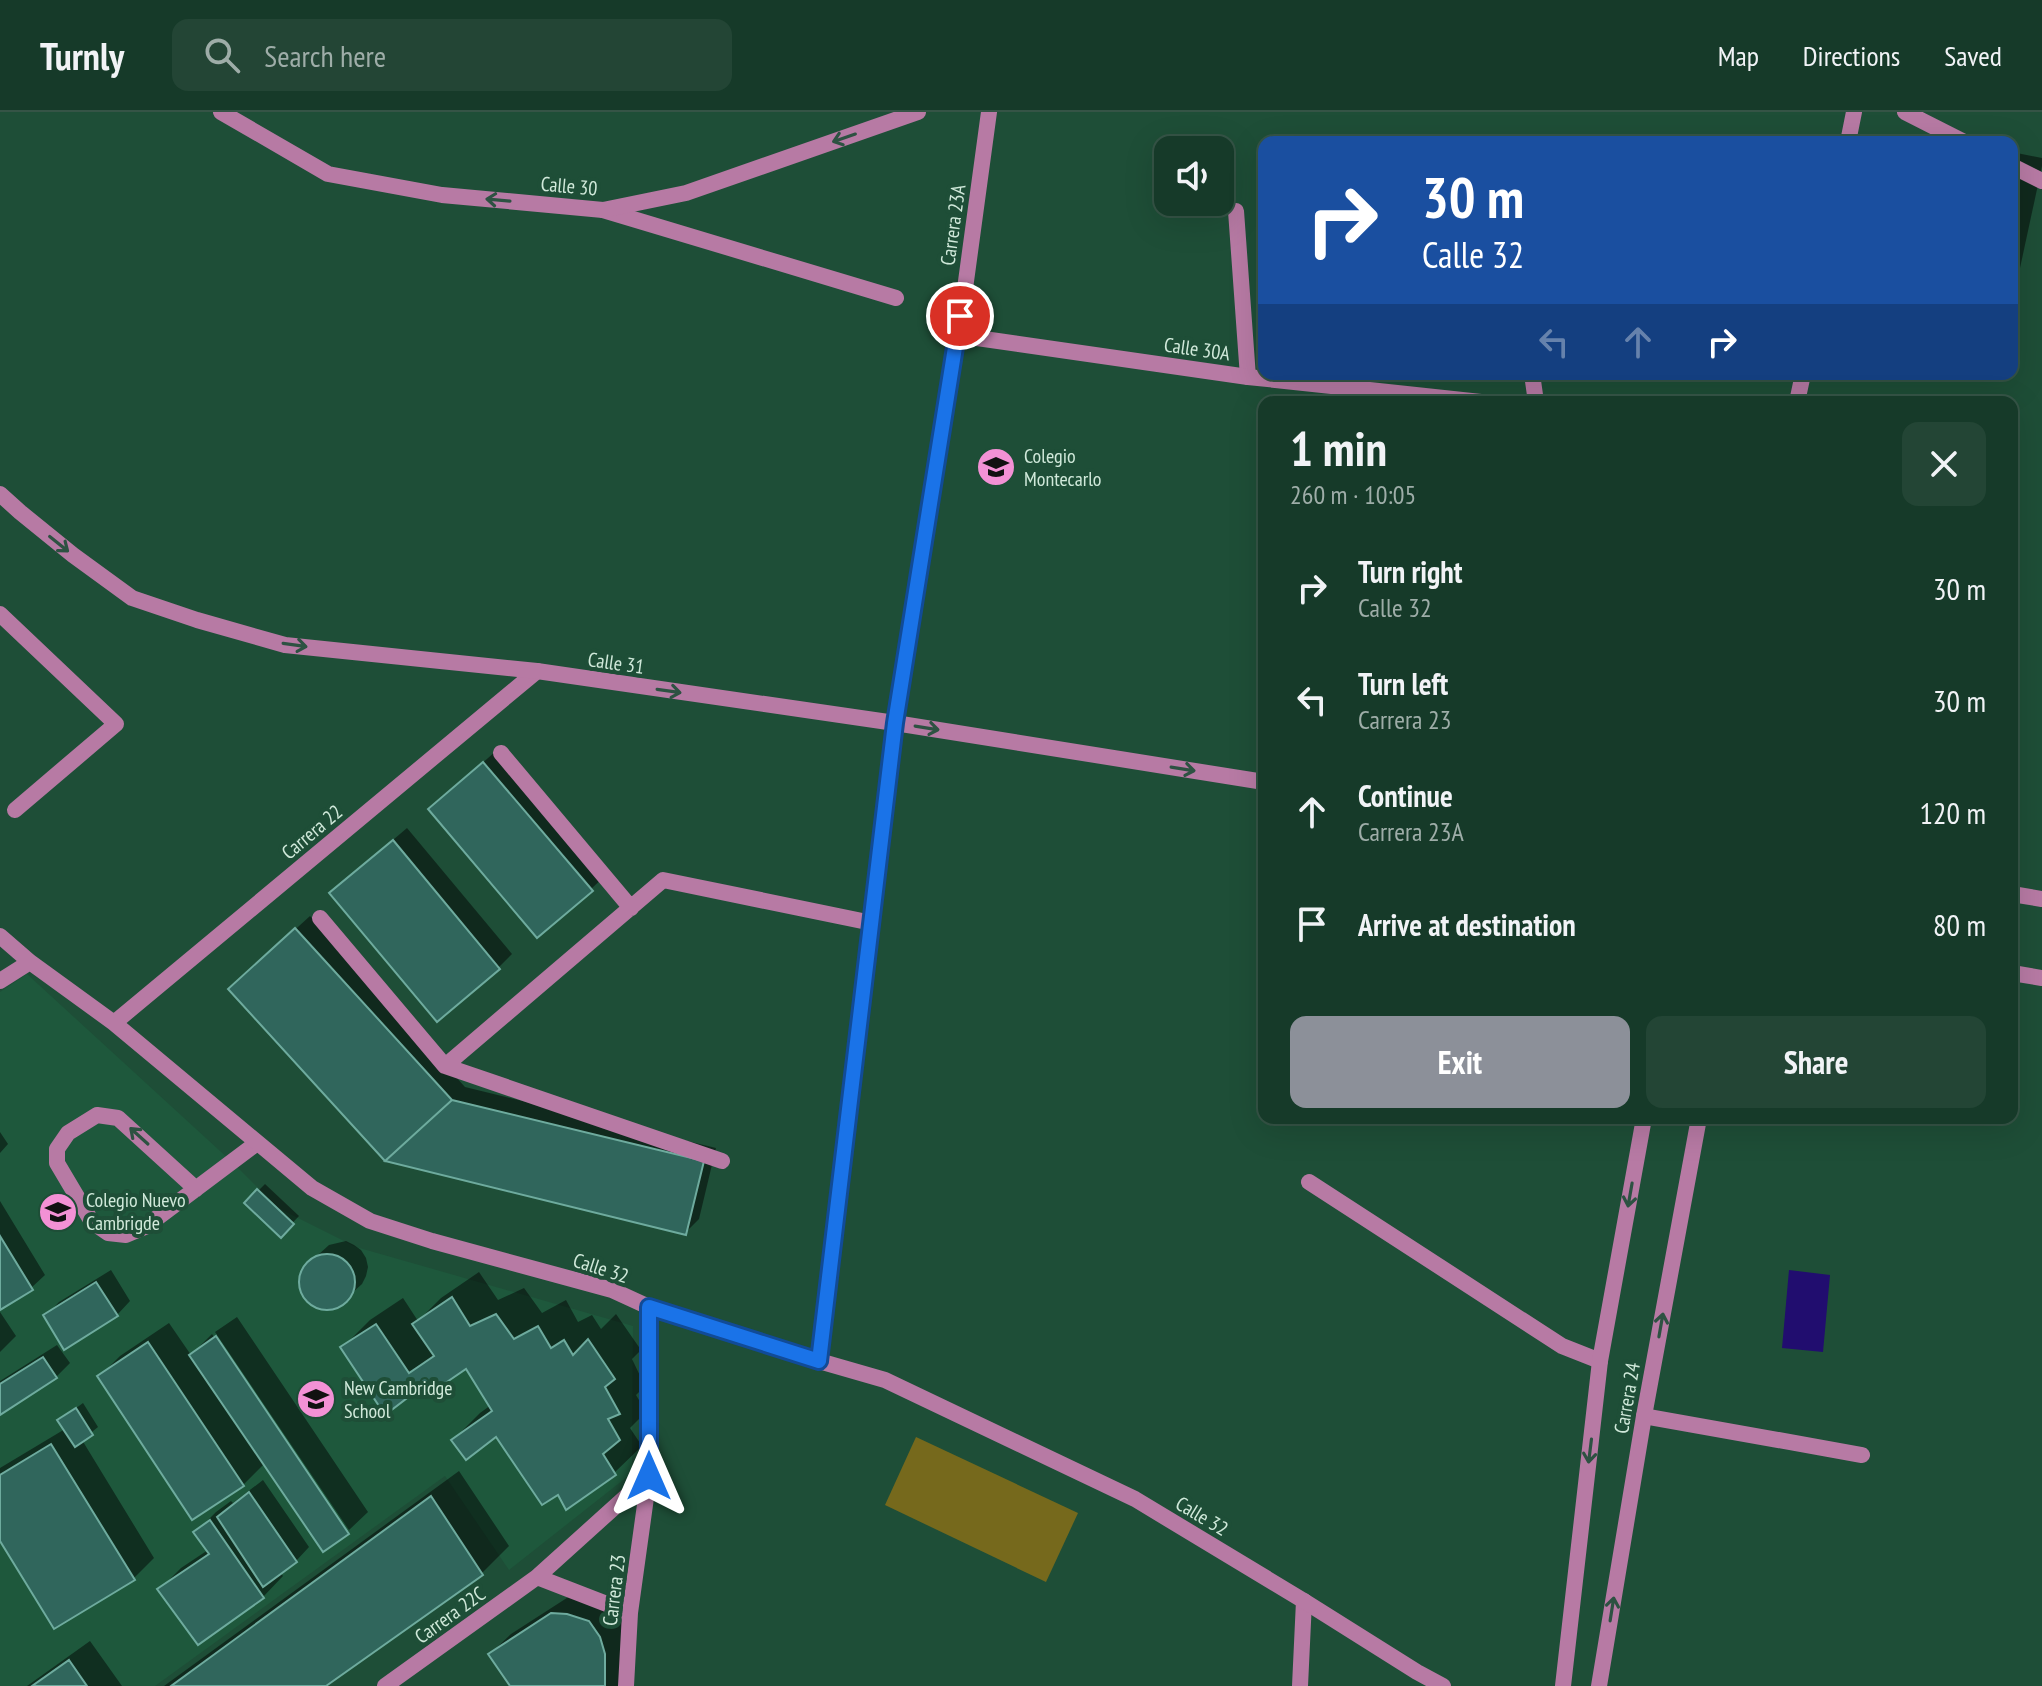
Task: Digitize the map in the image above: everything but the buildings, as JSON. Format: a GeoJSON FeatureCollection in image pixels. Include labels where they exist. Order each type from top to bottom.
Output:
{"type":"FeatureCollection","features":[{"type":"Feature","properties":{"kind":"street","name":"Calle 30"},"geometry":{"type":"LineString","coordinates":[[221,112],[328,174],[442,195],[603,210],[686,193],[918,112]]}},
{"type":"Feature","properties":{"kind":"street","name":"Carrera 23A"},"geometry":{"type":"LineString","coordinates":[[895,723],[964,296],[989,112]]}},
{"type":"Feature","properties":{"kind":"street"},"geometry":{"type":"LineString","coordinates":[[1849,136],[1854,112]]}},
{"type":"Feature","properties":{"kind":"street"},"geometry":{"type":"LineString","coordinates":[[1905,112],[1952,136]]}},
{"type":"Feature","properties":{"kind":"street"},"geometry":{"type":"LineString","coordinates":[[2018,169],[2042,181]]}},
{"type":"Feature","properties":{"kind":"street"},"geometry":{"type":"LineString","coordinates":[[603,210],[896,298]]}},
{"type":"Feature","properties":{"kind":"street"},"geometry":{"type":"LineString","coordinates":[[1236,211],[1248,377]]}},
{"type":"Feature","properties":{"kind":"street","name":"Calle 30A"},"geometry":{"type":"LineString","coordinates":[[956,335],[1258,378]]}},
{"type":"Feature","properties":{"kind":"street","name":"Calle 30A"},"geometry":{"type":"LineString","coordinates":[[1276,380],[1425,396]]}},
{"type":"Feature","properties":{"kind":"street","name":"Calle 31"},"geometry":{"type":"LineString","coordinates":[[0,494],[73,555],[132,598],[285,645],[537,671],[895,723],[1258,781]]}},
{"type":"Feature","properties":{"kind":"street"},"geometry":{"type":"LineString","coordinates":[[0,614],[116,724],[15,810]]}},
{"type":"Feature","properties":{"kind":"street","name":"Carrera 22"},"geometry":{"type":"LineString","coordinates":[[114,1023],[537,671]]}},
{"type":"Feature","properties":{"kind":"street"},"geometry":{"type":"LineString","coordinates":[[819,1361],[895,723]]}},
{"type":"Feature","properties":{"kind":"street"},"geometry":{"type":"LineString","coordinates":[[501,753],[631,908]]}},
{"type":"Feature","properties":{"kind":"street"},"geometry":{"type":"LineString","coordinates":[[445,1066],[663,880],[872,923]]}},
{"type":"Feature","properties":{"kind":"street"},"geometry":{"type":"LineString","coordinates":[[2018,895],[2042,899]]}},
{"type":"Feature","properties":{"kind":"street"},"geometry":{"type":"LineString","coordinates":[[320,918],[445,1066],[722,1161]]}},
{"type":"Feature","properties":{"kind":"street","name":"Calle 32"},"geometry":{"type":"LineString","coordinates":[[0,936],[30,962],[114,1023],[312,1188],[370,1221],[612,1290],[649,1307],[885,1380],[1135,1499],[1304,1601],[1415,1679],[1443,1686]]}},
{"type":"Feature","properties":{"kind":"street"},"geometry":{"type":"LineString","coordinates":[[0,981],[30,962]]}},
{"type":"Feature","properties":{"kind":"street"},"geometry":{"type":"LineString","coordinates":[[2018,974],[2042,978]]}},
{"type":"Feature","properties":{"kind":"street"},"geometry":{"type":"LineString","coordinates":[[196,1189],[118,1118],[97,1115],[68,1133],[57,1149],[57,1163],[92,1222],[108,1233],[126,1235],[145,1227],[196,1189],[257,1143]]}},
{"type":"Feature","properties":{"kind":"street","name":"Carrera 24"},"geometry":{"type":"LineString","coordinates":[[1563,1686],[1600,1361],[1643,1124]]}},
{"type":"Feature","properties":{"kind":"street","name":"Carrera 24"},"geometry":{"type":"LineString","coordinates":[[1599,1686],[1644,1416],[1698,1124]]}},
{"type":"Feature","properties":{"kind":"street"},"geometry":{"type":"LineString","coordinates":[[1309,1182],[1562,1346],[1600,1361]]}},
{"type":"Feature","properties":{"kind":"street","name":"Carrera 23"},"geometry":{"type":"LineString","coordinates":[[626,1686],[630,1613],[649,1476],[649,1307]]}},
{"type":"Feature","properties":{"kind":"street"},"geometry":{"type":"LineString","coordinates":[[1644,1416],[1862,1455]]}},
{"type":"Feature","properties":{"kind":"street","name":"Carrera 22C"},"geometry":{"type":"LineString","coordinates":[[385,1686],[537,1577],[649,1476]]}},
{"type":"Feature","properties":{"kind":"street"},"geometry":{"type":"LineString","coordinates":[[537,1577],[630,1613]]}},
{"type":"Feature","properties":{"kind":"street"},"geometry":{"type":"LineString","coordinates":[[1300,1686],[1304,1601]]}},
{"type":"Feature","properties":{"kind":"shaded area","name":"New Cambridge School"},"geometry":{"type":"Polygon","coordinates":[[[27,974],[278,1208],[356,1247],[633,1326],[632,1473],[509,1570],[445,1476],[155,1686],[0,1686],[0,992],[27,974]]]}},
{"type":"Feature","properties":{"kind":"shaded area"},"geometry":{"type":"Polygon","coordinates":[[[1789,1270],[1830,1275],[1823,1352],[1782,1348],[1789,1270]]]}},
{"type":"Feature","properties":{"kind":"shaded area"},"geometry":{"type":"Polygon","coordinates":[[[916,1437],[1078,1513],[1046,1582],[885,1505],[916,1437]]]}},
{"type":"Feature","properties":{"kind":"place","name":"Colegio Montecarlo"},"geometry":{"type":"Point","coordinates":[996,467]}},
{"type":"Feature","properties":{"kind":"place","name":"Colegio Nuevo Cambrigde"},"geometry":{"type":"Point","coordinates":[58,1212]}},
{"type":"Feature","properties":{"kind":"place","name":"New Cambridge School"},"geometry":{"type":"Point","coordinates":[316,1399]}},
{"type":"Feature","properties":{"kind":"route"},"geometry":{"type":"LineString","coordinates":[[649,1476],[649,1307],[819,1361],[895,723],[960,316]]}}]}
